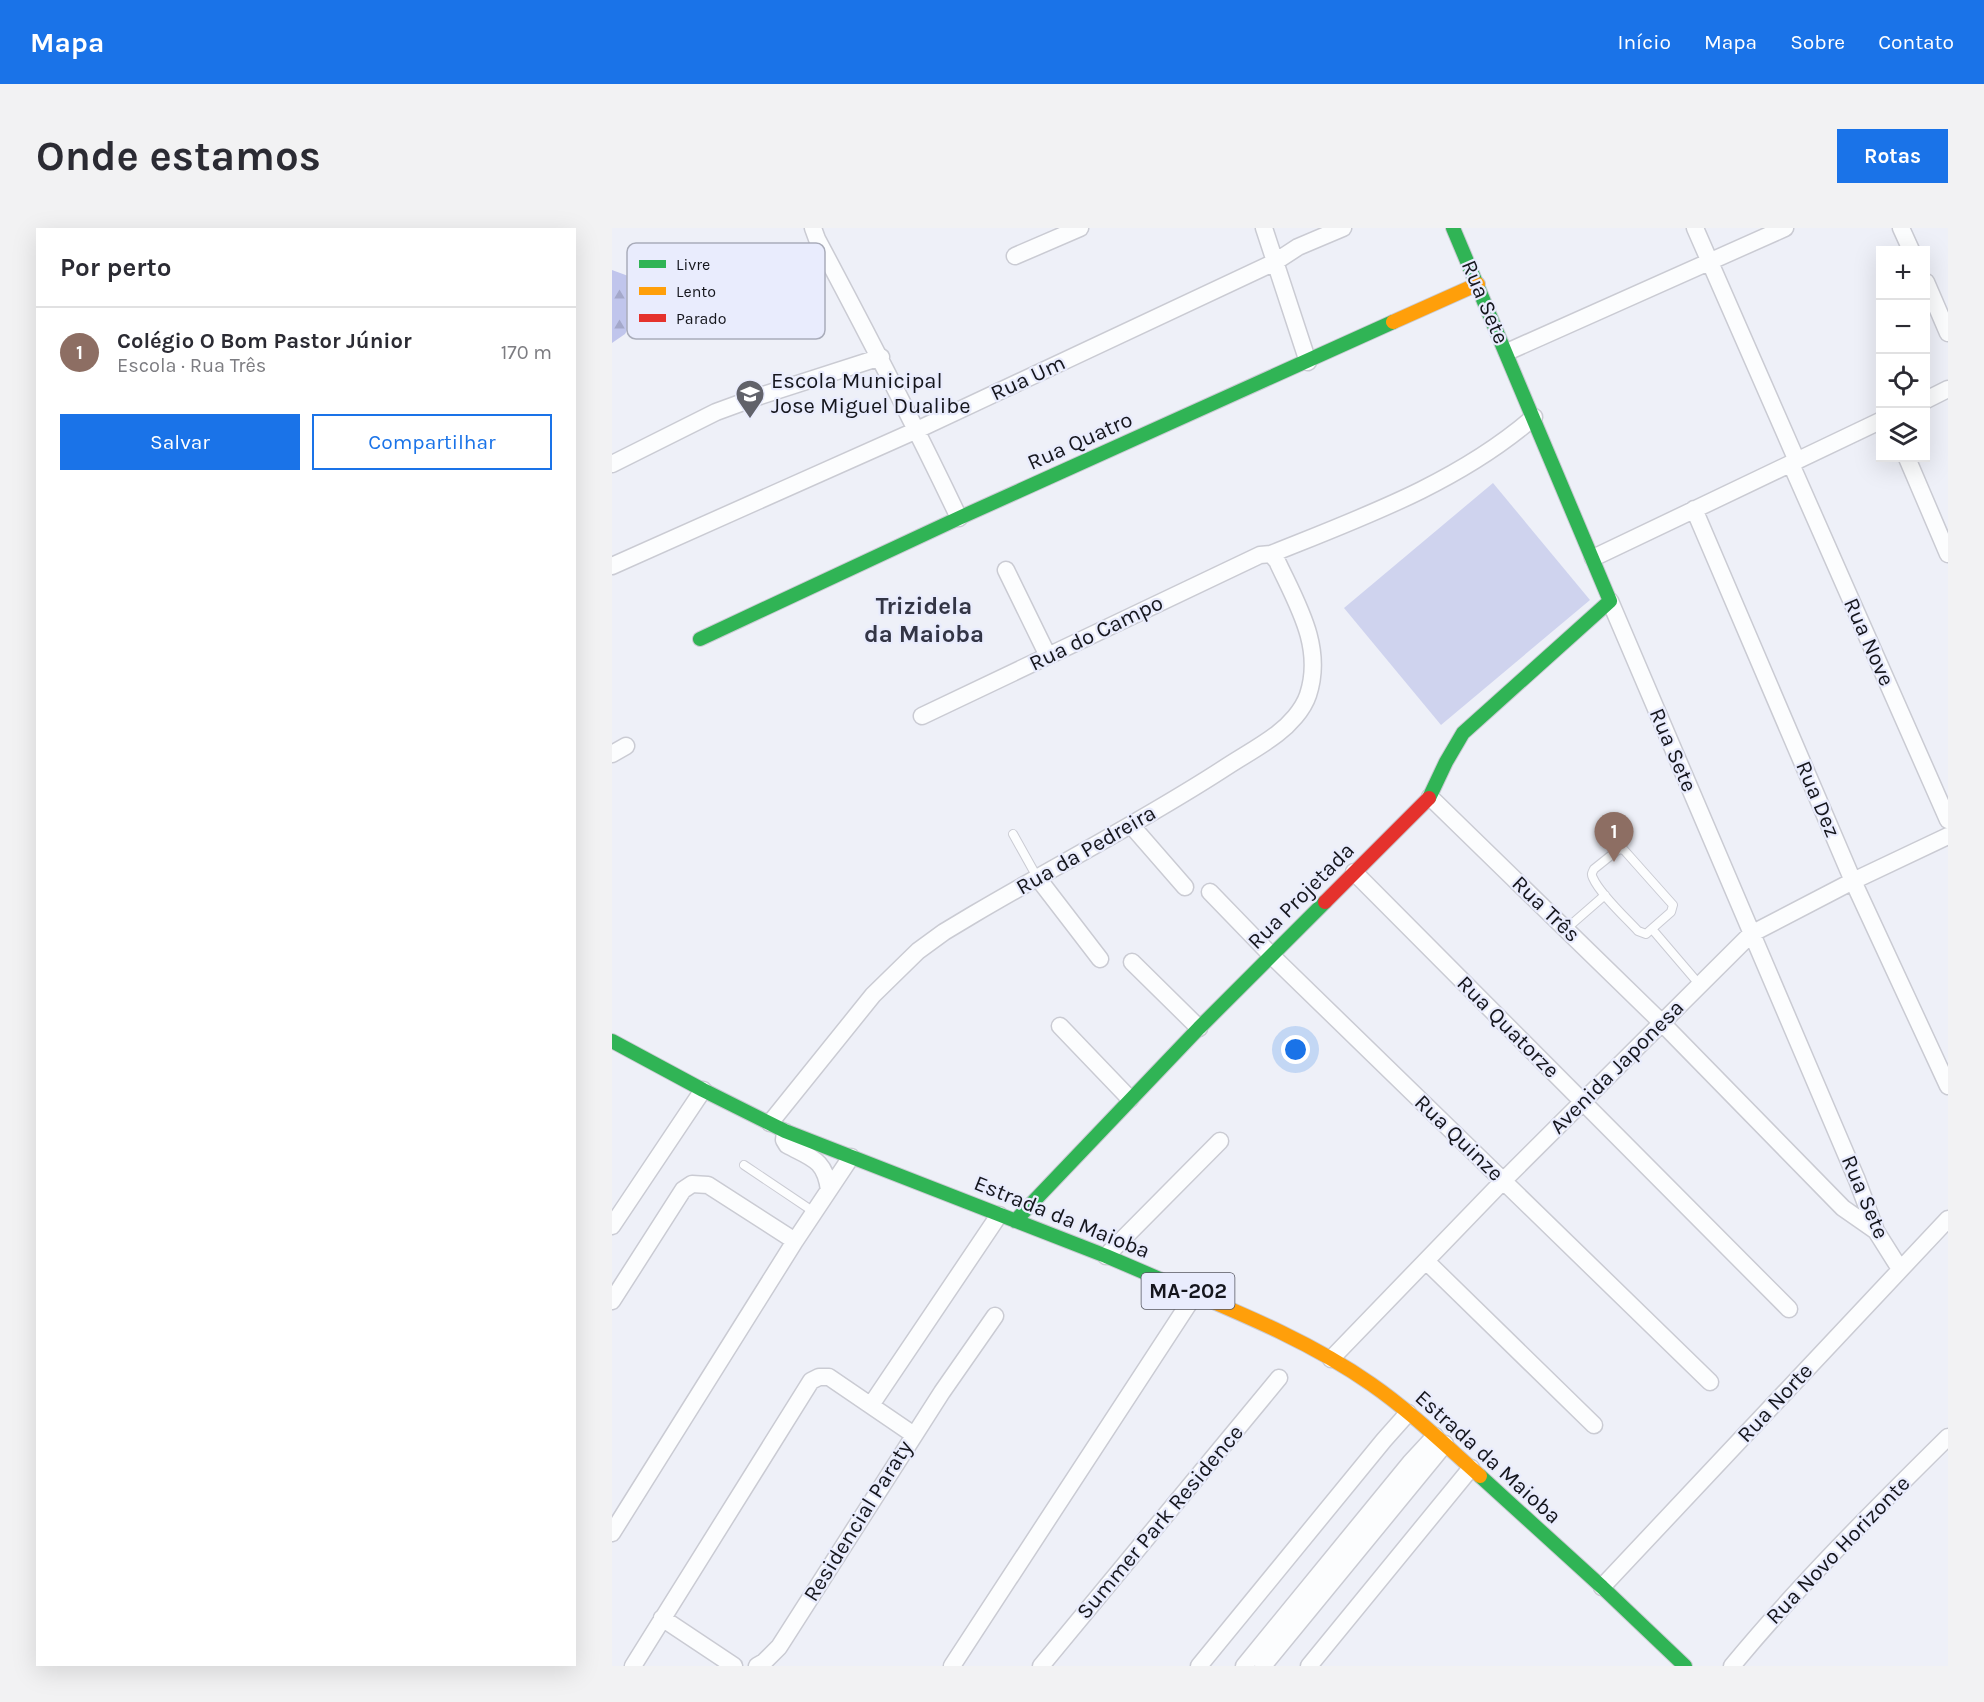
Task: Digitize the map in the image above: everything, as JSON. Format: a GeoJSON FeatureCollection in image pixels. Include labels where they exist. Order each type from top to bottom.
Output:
{"type":"FeatureCollection","features":[{"type":"Feature","properties":{"kind":"street"},"geometry":{"type":"LineString","coordinates":[[813,228],[819,243]]}},
{"type":"Feature","properties":{"kind":"street"},"geometry":{"type":"LineString","coordinates":[[1015,256],[1080,228]]}},
{"type":"Feature","properties":{"kind":"street"},"geometry":{"type":"LineString","coordinates":[[1264,228],[1308,362]]}},
{"type":"Feature","properties":{"kind":"street","name":"Rua Um"},"geometry":{"type":"LineString","coordinates":[[612,567],[917,430],[1343,228]]}},
{"type":"Feature","properties":{"kind":"street","name":"Rua Sete"},"geometry":{"type":"LineString","coordinates":[[1453,228],[1751,934],[1853,1169],[1876,1232],[1900,1269]]}},
{"type":"Feature","properties":{"kind":"street","name":"Rua Nove"},"geometry":{"type":"LineString","coordinates":[[1695,228],[1948,820]]}},
{"type":"Feature","properties":{"kind":"street"},"geometry":{"type":"LineString","coordinates":[[1507,352],[1785,228]]}},
{"type":"Feature","properties":{"kind":"street"},"geometry":{"type":"LineString","coordinates":[[1901,228],[1909,246]]}},
{"type":"Feature","properties":{"kind":"street"},"geometry":{"type":"LineString","coordinates":[[825,254],[881,357],[959,518]]}},
{"type":"Feature","properties":{"kind":"street","name":"Rua Quatro"},"geometry":{"type":"LineString","coordinates":[[700,639],[959,518],[1478,284]]}},
{"type":"Feature","properties":{"kind":"street"},"geometry":{"type":"LineString","coordinates":[[1930,291],[1948,333]]}},
{"type":"Feature","properties":{"kind":"street"},"geometry":{"type":"LineString","coordinates":[[612,464],[716,412],[881,357]]}},
{"type":"Feature","properties":{"kind":"street"},"geometry":{"type":"LineString","coordinates":[[1930,398],[1948,389]]}},
{"type":"Feature","properties":{"kind":"street","name":"Rua do Campo"},"geometry":{"type":"LineString","coordinates":[[922,716],[1260,555],[1272,554],[1385,508],[1450,477],[1495,448],[1534,417]]}},
{"type":"Feature","properties":{"kind":"street"},"geometry":{"type":"LineString","coordinates":[[1593,558],[1876,423]]}},
{"type":"Feature","properties":{"kind":"street"},"geometry":{"type":"LineString","coordinates":[[1909,462],[1948,554]]}},
{"type":"Feature","properties":{"kind":"street","name":"Rua Dez"},"geometry":{"type":"LineString","coordinates":[[1694,509],[1853,881],[1948,1086]]}},
{"type":"Feature","properties":{"kind":"street","name":"Rua da Pedreira"},"geometry":{"type":"LineString","coordinates":[[770,1123],[873,995],[918,951],[944,932],[1203,782],[1278,733],[1295,716],[1308,697],[1314,656],[1307,625],[1272,554]]}},
{"type":"Feature","properties":{"kind":"street"},"geometry":{"type":"LineString","coordinates":[[1006,570],[1048,656]]}},
{"type":"Feature","properties":{"kind":"street","name":"Rua Projetada"},"geometry":{"type":"LineString","coordinates":[[1015,1221],[1199,1028],[1430,797],[1446,762],[1463,733],[1610,601]]}},
{"type":"Feature","properties":{"kind":"street","name":"Rua Três"},"geometry":{"type":"LineString","coordinates":[[1430,797],[1661,1022],[1843,1208],[1876,1232]]}},
{"type":"Feature","properties":{"kind":"street"},"geometry":{"type":"LineString","coordinates":[[1131,825],[1185,886]]}},
{"type":"Feature","properties":{"kind":"street","name":"Avenida Japonesa"},"geometry":{"type":"LineString","coordinates":[[1331,1359],[1503,1181],[1751,934],[1853,881],[1948,836]]}},
{"type":"Feature","properties":{"kind":"street","name":"Rua Quatorze"},"geometry":{"type":"LineString","coordinates":[[1354,872],[1789,1309]]}},
{"type":"Feature","properties":{"kind":"street"},"geometry":{"type":"LineString","coordinates":[[1037,877],[1100,959]]}},
{"type":"Feature","properties":{"kind":"street","name":"Rua Quinze"},"geometry":{"type":"LineString","coordinates":[[1210,892],[1271,955],[1710,1382]]}},
{"type":"Feature","properties":{"kind":"street"},"geometry":{"type":"LineString","coordinates":[[1132,962],[1199,1028]]}},
{"type":"Feature","properties":{"kind":"street"},"geometry":{"type":"LineString","coordinates":[[1060,1026],[1130,1099]]}},
{"type":"Feature","properties":{"kind":"street","name":"Estrada da Maioba"},"geometry":{"type":"LineString","coordinates":[[612,1041],[702,1090],[785,1131],[1106,1256],[1236,1311],[1331,1359],[1372,1385],[1440,1440],[1685,1666]]}},
{"type":"Feature","properties":{"kind":"street"},"geometry":{"type":"LineString","coordinates":[[612,1226],[702,1090]]}},
{"type":"Feature","properties":{"kind":"street"},"geometry":{"type":"LineString","coordinates":[[785,1131],[784,1140],[787,1145],[823,1167],[829,1190]]}},
{"type":"Feature","properties":{"kind":"street"},"geometry":{"type":"LineString","coordinates":[[1106,1256],[1220,1141]]}},
{"type":"Feature","properties":{"kind":"street"},"geometry":{"type":"LineString","coordinates":[[612,1533],[795,1241],[851,1157]]}},
{"type":"Feature","properties":{"kind":"street"},"geometry":{"type":"LineString","coordinates":[[612,1301],[683,1190],[692,1184],[708,1185],[795,1241]]}},
{"type":"Feature","properties":{"kind":"street"},"geometry":{"type":"LineString","coordinates":[[871,1405],[999,1215]]}},
{"type":"Feature","properties":{"kind":"street","name":"Rua Norte"},"geometry":{"type":"LineString","coordinates":[[1602,1587],[1948,1219]]}},
{"type":"Feature","properties":{"kind":"street"},"geometry":{"type":"LineString","coordinates":[[1426,1261],[1594,1425]]}},
{"type":"Feature","properties":{"kind":"street"},"geometry":{"type":"LineString","coordinates":[[951,1666],[1195,1294]]}},
{"type":"Feature","properties":{"kind":"street"},"geometry":{"type":"LineString","coordinates":[[914,1435],[995,1316]]}},
{"type":"Feature","properties":{"kind":"street","name":"Residencial Paraty"},"geometry":{"type":"LineString","coordinates":[[633,1666],[811,1381],[819,1377],[829,1377],[914,1435],[779,1647],[757,1666]]}},
{"type":"Feature","properties":{"kind":"street","name":"Summer Park Residence"},"geometry":{"type":"LineString","coordinates":[[1041,1666],[1279,1378]]}},
{"type":"Feature","properties":{"kind":"street"},"geometry":{"type":"LineString","coordinates":[[1199,1666],[1408,1413]]}},
{"type":"Feature","properties":{"kind":"street","name":"Rua Novo Horizonte"},"geometry":{"type":"LineString","coordinates":[[1732,1666],[1772,1617],[1863,1521],[1948,1437]]}},
{"type":"Feature","properties":{"kind":"street"},"geometry":{"type":"LineString","coordinates":[[1263,1666],[1422,1472],[1440,1440]]}},
{"type":"Feature","properties":{"kind":"street"},"geometry":{"type":"LineString","coordinates":[[1244,1666],[1410,1463],[1440,1440]]}},
{"type":"Feature","properties":{"kind":"street"},"geometry":{"type":"LineString","coordinates":[[1309,1666],[1471,1468]]}},
{"type":"Feature","properties":{"kind":"street"},"geometry":{"type":"LineString","coordinates":[[662,1618],[734,1666]]}},
{"type":"Feature","properties":{"kind":"lane"},"geometry":{"type":"LineString","coordinates":[[1013,834],[1037,877]]}},
{"type":"Feature","properties":{"kind":"lane"},"geometry":{"type":"LineString","coordinates":[[1624,850],[1673,905],[1671,912],[1646,934],[1638,931],[1605,895],[1593,878],[1594,869],[1615,851],[1624,850]]}},
{"type":"Feature","properties":{"kind":"lane"},"geometry":{"type":"LineString","coordinates":[[1566,929],[1605,895]]}},
{"type":"Feature","properties":{"kind":"lane"},"geometry":{"type":"LineString","coordinates":[[1652,929],[1699,984]]}},
{"type":"Feature","properties":{"kind":"lane"},"geometry":{"type":"LineString","coordinates":[[744,1166],[814,1212]]}},
{"type":"Feature","properties":{"kind":"green space"},"geometry":{"type":"Polygon","coordinates":[[[612,270],[627,276],[627,331],[612,343],[612,270]]]}},
{"type":"Feature","properties":{"kind":"shaded area"},"geometry":{"type":"Polygon","coordinates":[[[1493,483],[1590,600],[1441,725],[1344,608],[1493,483]]]}},
{"type":"Feature","properties":{"kind":"traffic: fast"},"geometry":{"type":"LineString","coordinates":[[1429,798],[1463,733],[1610,601],[1453,228]]}},
{"type":"Feature","properties":{"kind":"traffic: fast"},"geometry":{"type":"LineString","coordinates":[[700,639],[959,518],[1393,322]]}},
{"type":"Feature","properties":{"kind":"traffic: fast"},"geometry":{"type":"LineString","coordinates":[[1015,1221],[1199,1028],[1325,902]]}},
{"type":"Feature","properties":{"kind":"traffic: fast"},"geometry":{"type":"LineString","coordinates":[[612,1041],[785,1131],[1106,1256],[1183,1289]]}},
{"type":"Feature","properties":{"kind":"traffic: fast"},"geometry":{"type":"LineString","coordinates":[[1480,1476],[1685,1666]]}},
{"type":"Feature","properties":{"kind":"traffic: slow"},"geometry":{"type":"LineString","coordinates":[[1393,322],[1478,284]]}},
{"type":"Feature","properties":{"kind":"traffic: slow"},"geometry":{"type":"LineString","coordinates":[[1183,1289],[1280,1332],[1327,1356],[1400,1405],[1480,1476]]}},
{"type":"Feature","properties":{"kind":"traffic: jam"},"geometry":{"type":"LineString","coordinates":[[1325,902],[1429,798]]}},
{"type":"Feature","properties":{"kind":"place","name":"Escola Municipal Jose Miguel Dualibe"},"geometry":{"type":"Point","coordinates":[750,420]}},
{"type":"Feature","properties":{"kind":"place","name":"Colégio O Bom Pastor Júnior"},"geometry":{"type":"Point","coordinates":[1614,862]}},
{"type":"Feature","properties":{"kind":"district","name":"Trizidela da Maioba"},"geometry":{"type":"Point","coordinates":[924,620]}}]}
